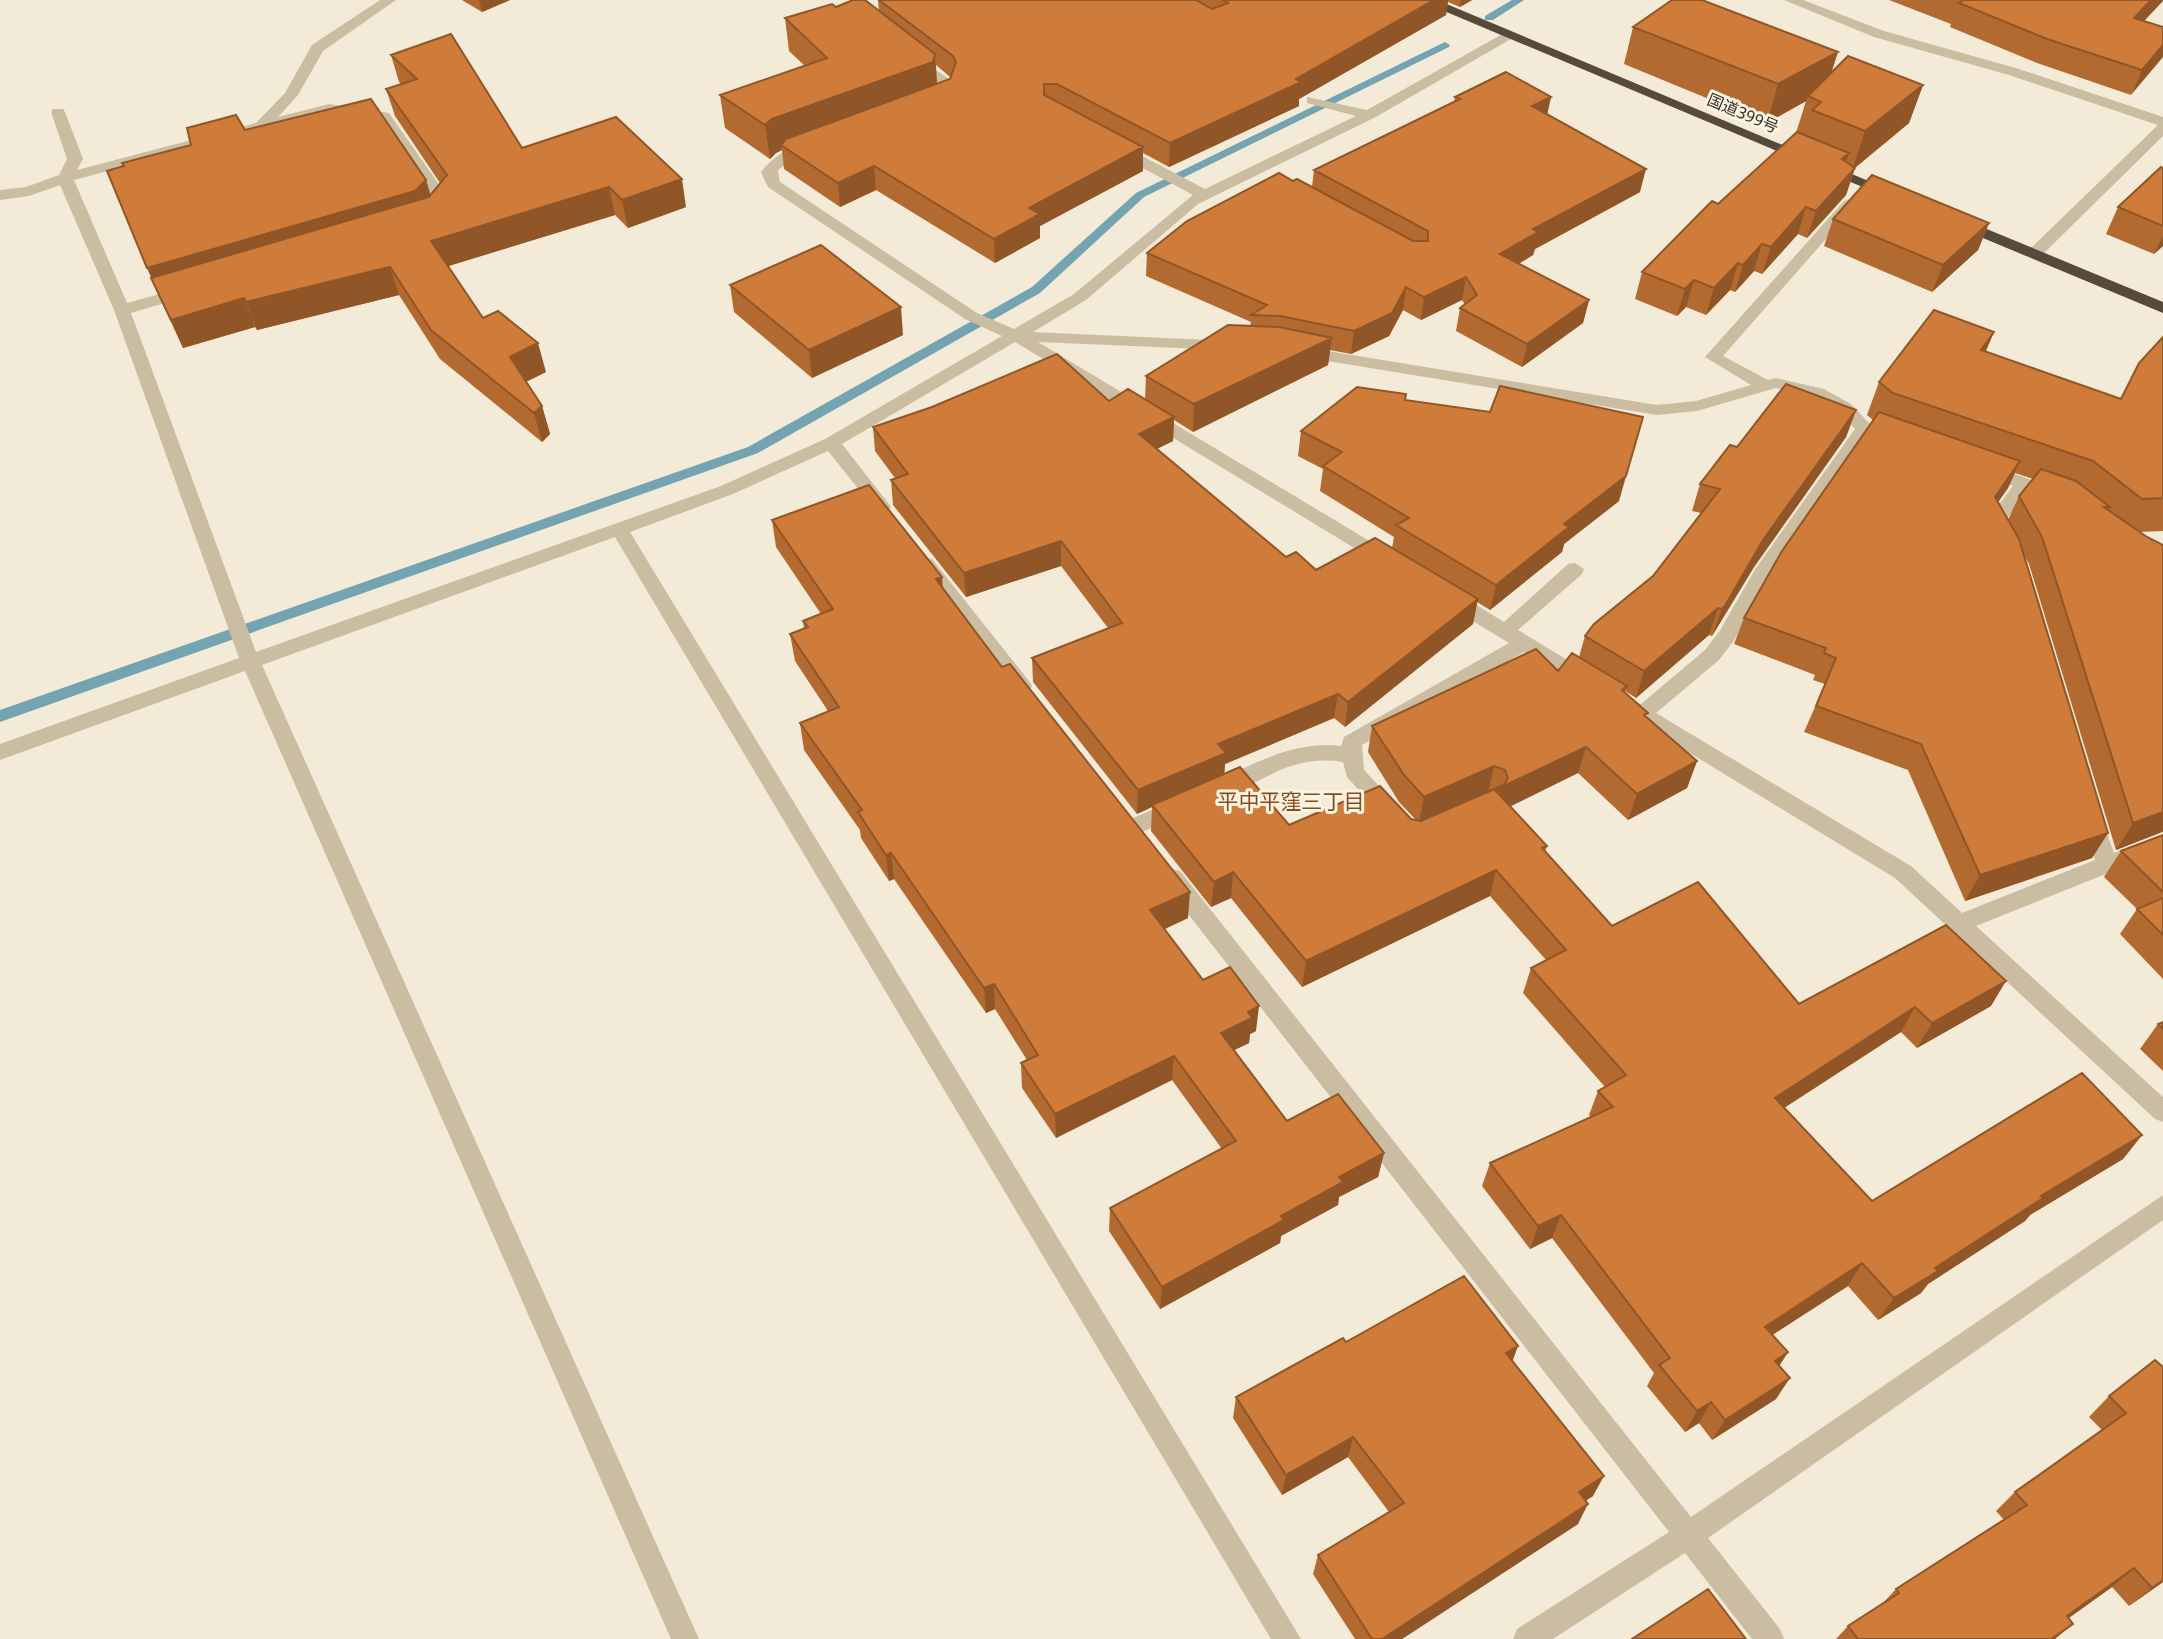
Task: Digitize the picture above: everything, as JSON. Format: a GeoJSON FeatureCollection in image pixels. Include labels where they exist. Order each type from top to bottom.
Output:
{"type":"FeatureCollection","features":[{"type":"Feature","properties":{"kind":"highway","name":"国道399号"},"geometry":{"type":"LineString","coordinates":[[1425,0],[1906,201]]}},
{"type":"Feature","properties":{"kind":"highway"},"geometry":{"type":"LineString","coordinates":[[1945,217],[2163,309]]}},
{"type":"Feature","properties":{"kind":"street"},"geometry":{"type":"LineString","coordinates":[[260,126],[291,95],[317,48],[389,0]]}},
{"type":"Feature","properties":{"kind":"street"},"geometry":{"type":"LineString","coordinates":[[1791,0],[1879,34],[2014,72],[2163,122]]}},
{"type":"Feature","properties":{"kind":"street"},"geometry":{"type":"LineString","coordinates":[[0,752],[620,530],[727,490],[831,443],[1080,297],[1193,201],[1369,115],[1511,35]]}},
{"type":"Feature","properties":{"kind":"street"},"geometry":{"type":"LineString","coordinates":[[898,46],[948,85],[943,100],[919,109]]}},
{"type":"Feature","properties":{"kind":"street"},"geometry":{"type":"LineString","coordinates":[[1312,100],[1369,115]]}},
{"type":"Feature","properties":{"kind":"street"},"geometry":{"type":"LineString","coordinates":[[0,195],[29,191],[65,177],[329,108],[384,116],[444,203],[429,220]]}},
{"type":"Feature","properties":{"kind":"street"},"geometry":{"type":"LineString","coordinates":[[58,112],[75,159],[65,177]]}},
{"type":"Feature","properties":{"kind":"street"},"geometry":{"type":"LineString","coordinates":[[2034,254],[2163,128]]}},
{"type":"Feature","properties":{"kind":"street"},"geometry":{"type":"LineString","coordinates":[[1100,139],[1204,195]]}},
{"type":"Feature","properties":{"kind":"street"},"geometry":{"type":"LineString","coordinates":[[820,144],[782,158],[769,172],[773,184],[971,316],[1015,335],[1397,566]]}},
{"type":"Feature","properties":{"kind":"street"},"geometry":{"type":"LineString","coordinates":[[1255,171],[1278,184]]}},
{"type":"Feature","properties":{"kind":"street"},"geometry":{"type":"LineString","coordinates":[[65,177],[122,310],[236,629],[685,1639]]}},
{"type":"Feature","properties":{"kind":"street"},"geometry":{"type":"LineString","coordinates":[[1766,386],[1713,357],[1858,194]]}},
{"type":"Feature","properties":{"kind":"street"},"geometry":{"type":"LineString","coordinates":[[122,310],[202,287]]}},
{"type":"Feature","properties":{"kind":"street"},"geometry":{"type":"LineString","coordinates":[[1015,335],[1250,346]]}},
{"type":"Feature","properties":{"kind":"street"},"geometry":{"type":"LineString","coordinates":[[1290,350],[1657,410],[1697,406],[1776,383],[1818,393],[1845,408],[1864,428],[1915,446]]}},
{"type":"Feature","properties":{"kind":"street"},"geometry":{"type":"LineString","coordinates":[[1642,714],[1712,654],[1726,637],[1763,573],[1864,428]]}},
{"type":"Feature","properties":{"kind":"street"},"geometry":{"type":"LineString","coordinates":[[831,443],[891,520]]}},
{"type":"Feature","properties":{"kind":"street"},"geometry":{"type":"LineString","coordinates":[[1964,462],[2069,501]]}},
{"type":"Feature","properties":{"kind":"street"},"geometry":{"type":"LineString","coordinates":[[2011,555],[1994,523],[2025,483]]}},
{"type":"Feature","properties":{"kind":"street"},"geometry":{"type":"LineString","coordinates":[[620,530],[1287,1639]]}},
{"type":"Feature","properties":{"kind":"street"},"geometry":{"type":"LineString","coordinates":[[909,542],[1038,706]]}},
{"type":"Feature","properties":{"kind":"street"},"geometry":{"type":"LineString","coordinates":[[1505,631],[1575,569]]}},
{"type":"Feature","properties":{"kind":"street"},"geometry":{"type":"LineString","coordinates":[[1433,588],[1903,872],[2163,1112]]}},
{"type":"Feature","properties":{"kind":"street"},"geometry":{"type":"LineString","coordinates":[[1406,828],[1354,772],[1350,755],[1351,742],[1524,643]]}},
{"type":"Feature","properties":{"kind":"street"},"geometry":{"type":"LineString","coordinates":[[1133,827],[1304,753],[1327,750],[1350,755]]}},
{"type":"Feature","properties":{"kind":"street"},"geometry":{"type":"LineString","coordinates":[[2087,800],[2107,865]]}},
{"type":"Feature","properties":{"kind":"street"},"geometry":{"type":"LineString","coordinates":[[1116,805],[1770,1639]]}},
{"type":"Feature","properties":{"kind":"street"},"geometry":{"type":"LineString","coordinates":[[1959,923],[2163,842]]}},
{"type":"Feature","properties":{"kind":"street"},"geometry":{"type":"LineString","coordinates":[[1527,1639],[1689,1535],[2163,1206]]}},
{"type":"Feature","properties":{"kind":"building"},"geometry":{"type":"Polygon","coordinates":[[[853,0],[865,0],[935,54],[933,62],[772,119],[765,125],[720,95],[827,58],[785,18],[832,4],[836,7],[853,0]]]}},
{"type":"Feature","properties":{"kind":"building"},"geometry":{"type":"Polygon","coordinates":[[[879,0],[1196,0],[1212,9],[1228,3],[1223,0],[1434,0],[1296,79],[1301,82],[1170,143],[1057,84],[1044,84],[1044,95],[1143,147],[1029,208],[1040,214],[994,239],[874,166],[838,183],[781,145],[786,139],[950,79],[956,62],[953,56],[879,0]]]}},
{"type":"Feature","properties":{"kind":"building"},"geometry":{"type":"Polygon","coordinates":[[[1672,0],[1702,0],[1838,52],[1778,84],[1633,27],[1672,0]]]}},
{"type":"Feature","properties":{"kind":"building"},"geometry":{"type":"Polygon","coordinates":[[[1963,0],[2151,0],[2134,18],[2163,27],[2163,45],[2142,70],[2047,39],[1959,3],[1963,0]]]}},
{"type":"Feature","properties":{"kind":"building"},"geometry":{"type":"Polygon","coordinates":[[[451,34],[522,148],[616,117],[682,179],[622,200],[609,187],[431,241],[483,318],[498,311],[538,343],[510,357],[542,406],[534,413],[431,330],[390,267],[246,302],[244,298],[171,320],[151,278],[429,197],[447,175],[386,89],[417,79],[391,55],[451,34]]]}},
{"type":"Feature","properties":{"kind":"building"},"geometry":{"type":"Polygon","coordinates":[[[1848,56],[1923,85],[1865,131],[1812,110],[1821,102],[1808,96],[1848,56]]]}},
{"type":"Feature","properties":{"kind":"building"},"geometry":{"type":"Polygon","coordinates":[[[1506,72],[1551,97],[1532,106],[1646,169],[1533,229],[1538,232],[1500,254],[1589,300],[1527,344],[1460,308],[1477,295],[1466,277],[1424,297],[1406,287],[1392,313],[1354,331],[1280,316],[1251,315],[1267,305],[1147,253],[1187,221],[1279,173],[1293,181],[1297,179],[1413,241],[1428,241],[1428,231],[1314,170],[1460,99],[1455,97],[1506,72]]]}},
{"type":"Feature","properties":{"kind":"building"},"geometry":{"type":"Polygon","coordinates":[[[371,99],[426,180],[415,191],[147,268],[107,171],[124,166],[122,163],[191,145],[187,128],[236,115],[245,130],[371,99]]]}},
{"type":"Feature","properties":{"kind":"building"},"geometry":{"type":"Polygon","coordinates":[[[1797,132],[1849,153],[1842,159],[1855,168],[1816,211],[1806,207],[1771,247],[1762,244],[1743,265],[1738,263],[1714,288],[1694,280],[1685,289],[1642,272],[1712,201],[1718,204],[1797,132]]]}},
{"type":"Feature","properties":{"kind":"building"},"geometry":{"type":"Polygon","coordinates":[[[2163,168],[2163,226],[2118,207],[2163,168]]]}},
{"type":"Feature","properties":{"kind":"building"},"geometry":{"type":"Polygon","coordinates":[[[1872,175],[1989,223],[1943,265],[1833,219],[1872,175]]]}},
{"type":"Feature","properties":{"kind":"building"},"geometry":{"type":"Polygon","coordinates":[[[821,245],[901,307],[809,350],[730,285],[821,245]]]}},
{"type":"Feature","properties":{"kind":"building"},"geometry":{"type":"Polygon","coordinates":[[[1934,310],[1994,332],[1981,350],[2121,399],[2139,363],[2163,337],[2163,498],[2142,499],[2093,461],[1893,393],[1879,382],[1934,310]]]}},
{"type":"Feature","properties":{"kind":"building"},"geometry":{"type":"Polygon","coordinates":[[[1228,325],[1279,327],[1332,338],[1194,404],[1146,376],[1228,325]]]}},
{"type":"Feature","properties":{"kind":"building"},"geometry":{"type":"Polygon","coordinates":[[[1057,354],[1109,401],[1128,389],[1174,417],[1139,434],[1286,557],[1296,552],[1316,570],[1375,538],[1478,599],[1348,702],[1338,694],[1218,744],[1226,753],[1138,790],[1032,658],[1122,623],[1061,541],[964,573],[891,480],[908,474],[873,427],[932,407],[1057,354]]]}},
{"type":"Feature","properties":{"kind":"building"},"geometry":{"type":"Polygon","coordinates":[[[1786,384],[1856,410],[1763,540],[1726,604],[1644,671],[1585,636],[1594,624],[1653,576],[1720,489],[1700,484],[1730,445],[1737,447],[1786,384]]]}},
{"type":"Feature","properties":{"kind":"building"},"geometry":{"type":"Polygon","coordinates":[[[1500,386],[1643,417],[1626,476],[1564,524],[1569,527],[1496,585],[1396,525],[1409,518],[1323,466],[1342,452],[1301,431],[1357,387],[1406,394],[1405,400],[1490,412],[1500,386]]]}},
{"type":"Feature","properties":{"kind":"building"},"geometry":{"type":"Polygon","coordinates":[[[1879,412],[2020,461],[1995,497],[2019,539],[2108,833],[1980,875],[1921,744],[1816,706],[1836,658],[1824,653],[1826,648],[1744,618],[1782,551],[1879,412]]]}},
{"type":"Feature","properties":{"kind":"building"},"geometry":{"type":"Polygon","coordinates":[[[2041,469],[2076,481],[2110,507],[2104,507],[2163,545],[2163,812],[2133,823],[2042,537],[2019,496],[2041,469]]]}},
{"type":"Feature","properties":{"kind":"building"},"geometry":{"type":"Polygon","coordinates":[[[869,485],[942,577],[936,579],[1002,667],[1010,664],[1190,892],[1150,910],[1203,980],[1230,967],[1259,1006],[1248,1012],[1252,1018],[1221,1033],[1287,1121],[1338,1094],[1384,1153],[1339,1177],[1343,1182],[1281,1216],[1284,1220],[1162,1287],[1110,1208],[1236,1141],[1174,1056],[1055,1114],[1021,1063],[1038,1055],[994,984],[984,988],[891,853],[886,855],[858,812],[862,810],[800,723],[839,707],[790,634],[808,627],[803,621],[833,609],[772,520],[869,485]]]}},
{"type":"Feature","properties":{"kind":"building"},"geometry":{"type":"Polygon","coordinates":[[[1536,649],[1558,671],[1572,653],[1627,686],[1622,690],[1648,713],[1644,715],[1697,761],[1637,794],[1586,747],[1495,790],[1547,846],[1542,848],[1612,926],[1698,882],[1799,1004],[1946,925],[2006,981],[1932,1023],[1915,1007],[1775,1098],[1872,1201],[2082,1073],[2142,1135],[2041,1196],[2043,1198],[1935,1268],[1938,1271],[1894,1298],[1862,1263],[1765,1327],[1788,1352],[1775,1361],[1790,1378],[1725,1420],[1711,1402],[1697,1411],[1659,1365],[1670,1358],[1561,1215],[1538,1226],[1490,1163],[1613,1107],[1598,1091],[1626,1075],[1531,968],[1566,950],[1496,870],[1306,961],[1233,872],[1214,882],[1152,805],[1240,767],[1289,825],[1380,786],[1411,819],[1421,821],[1504,785],[1508,778],[1505,770],[1494,766],[1424,797],[1404,775],[1372,726],[1536,649]]]}},
{"type":"Feature","properties":{"kind":"building"},"geometry":{"type":"Polygon","coordinates":[[[2163,835],[2163,892],[2121,851],[2163,835]]]}},
{"type":"Feature","properties":{"kind":"building"},"geometry":{"type":"Polygon","coordinates":[[[2163,898],[2163,935],[2137,909],[2163,898]]]}},
{"type":"Feature","properties":{"kind":"building"},"geometry":{"type":"Polygon","coordinates":[[[1464,1276],[1518,1346],[1506,1353],[1604,1476],[1579,1492],[1588,1504],[1382,1639],[1372,1639],[1318,1555],[1404,1503],[1353,1437],[1286,1475],[1236,1397],[1343,1338],[1346,1342],[1464,1276]]]}},
{"type":"Feature","properties":{"kind":"building"},"geometry":{"type":"Polygon","coordinates":[[[2155,1360],[2163,1367],[2163,1580],[2152,1588],[2134,1568],[2067,1616],[2073,1624],[2051,1639],[1858,1639],[1848,1626],[1899,1593],[1896,1589],[2027,1505],[2015,1492],[2126,1413],[2109,1396],[2155,1360]]]}},
{"type":"Feature","properties":{"kind":"building"},"geometry":{"type":"Polygon","coordinates":[[[1708,1589],[1746,1639],[1632,1639],[1708,1589]]]}},
{"type":"Feature","properties":{"kind":"waterway"},"geometry":{"type":"LineString","coordinates":[[1489,18],[1519,0]]}},
{"type":"Feature","properties":{"kind":"waterway"},"geometry":{"type":"LineString","coordinates":[[0,716],[753,450],[1036,290],[1140,195],[1445,45]]}},
{"type":"Feature","properties":{"kind":"district","name":"平中平窪三丁目"},"geometry":{"type":"Point","coordinates":[1291,802]}}]}
